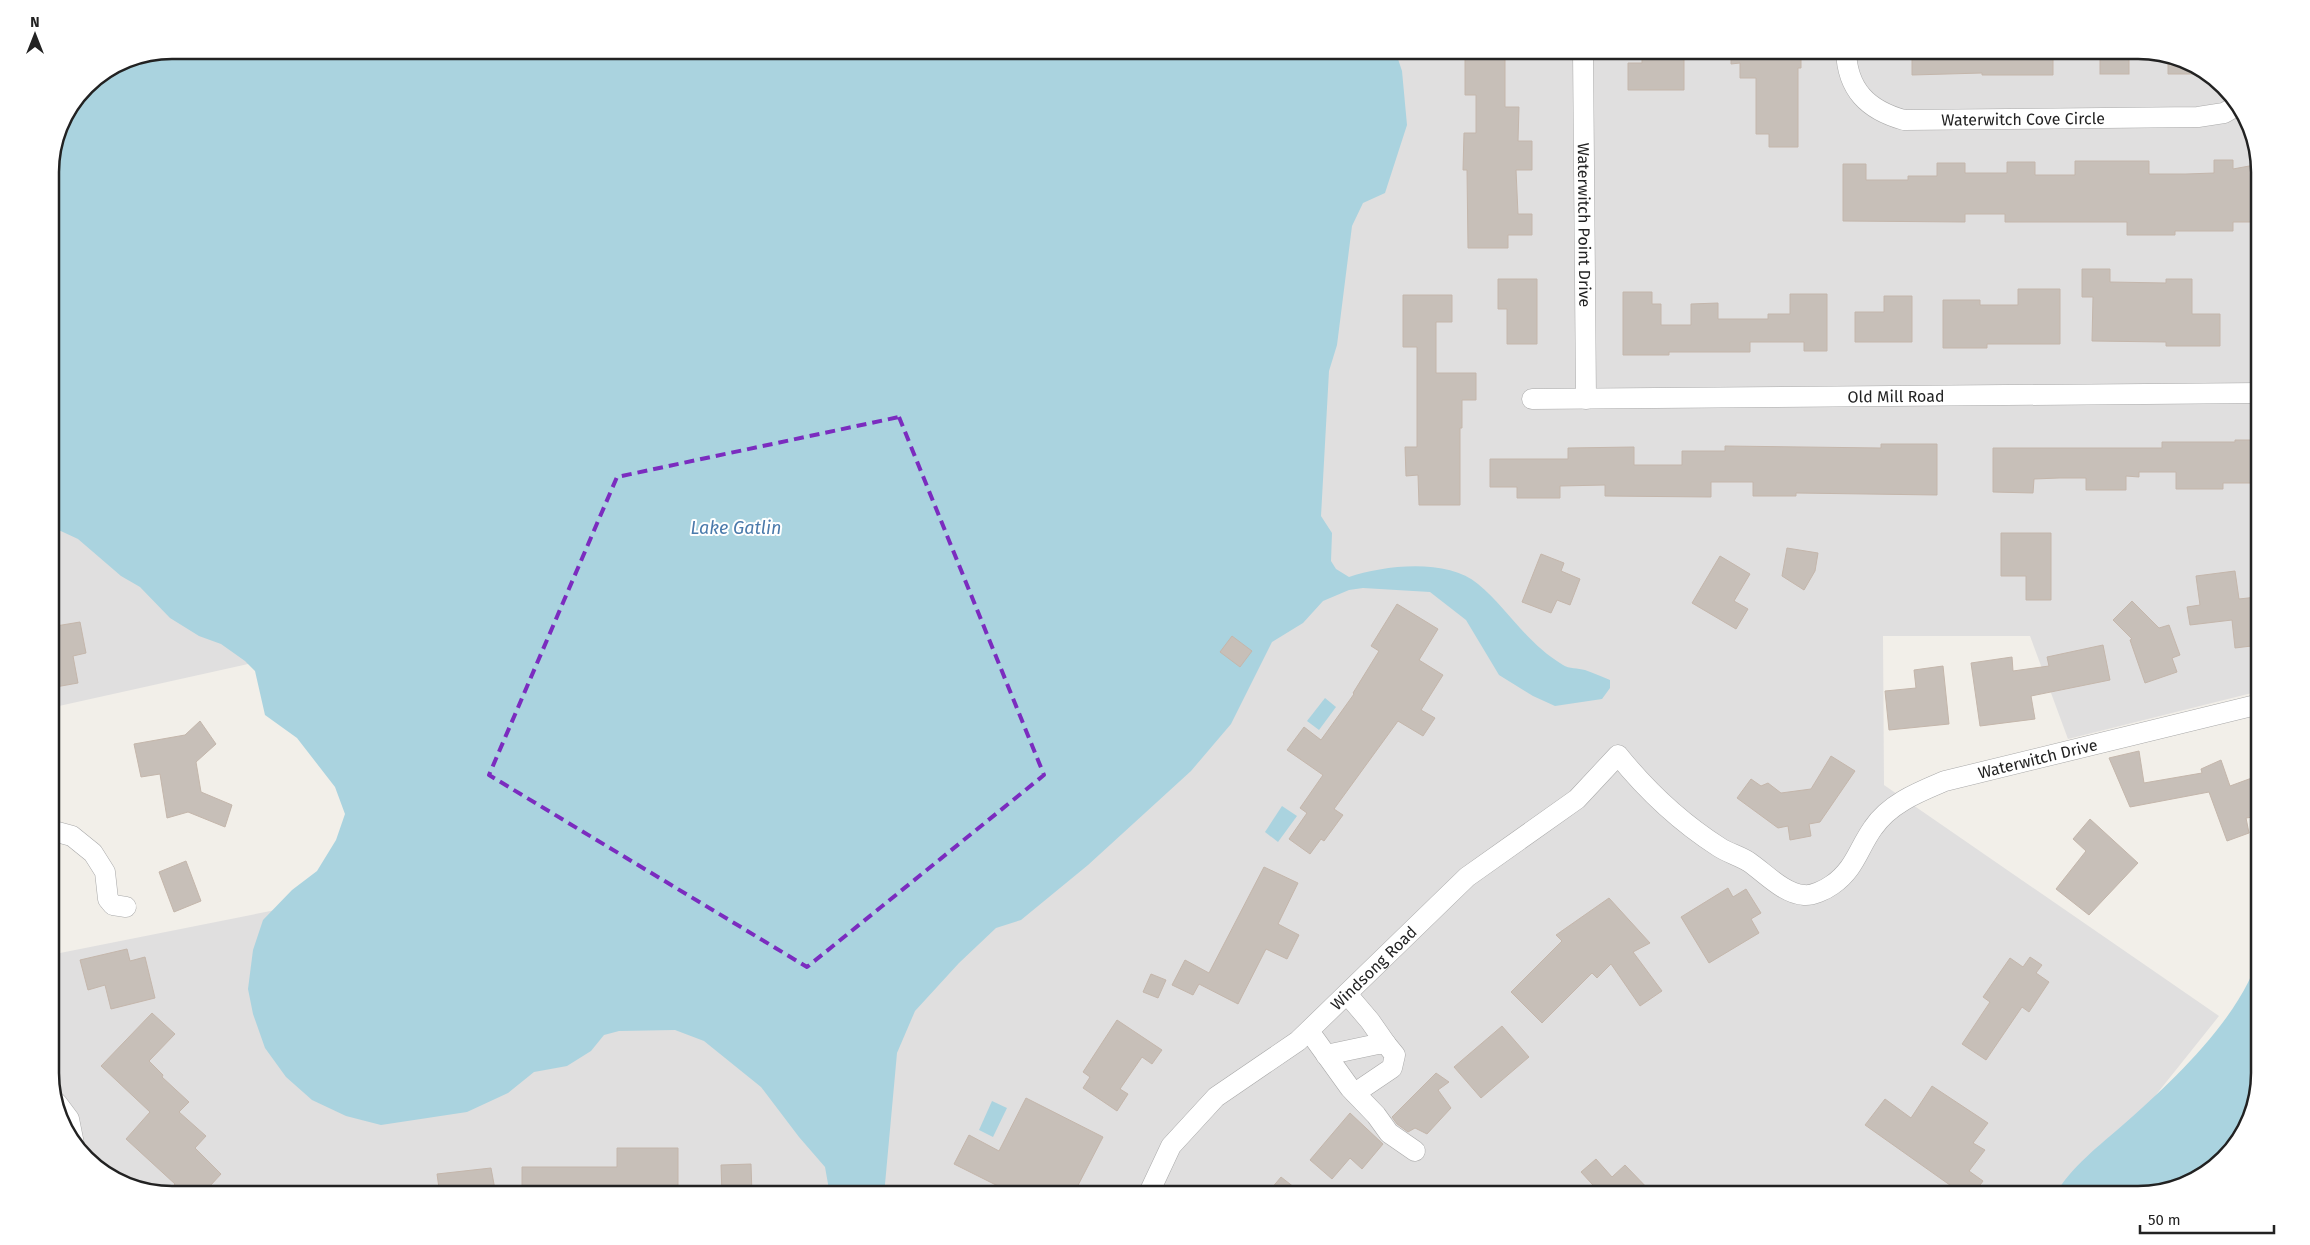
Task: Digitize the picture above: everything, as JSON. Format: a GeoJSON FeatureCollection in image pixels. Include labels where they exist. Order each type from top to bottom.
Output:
{"type":"FeatureCollection","features":[{"type":"Feature","properties":{"kind":"street","name":"Waterwitch Point Drive"},"geometry":{"type":"LineString","coordinates":[[1583,59],[1586,399]]}},
{"type":"Feature","properties":{"kind":"street","name":"Waterwitch Cove Circle"},"geometry":{"type":"LineString","coordinates":[[1846,59],[1846,67],[1854,86],[1867,104],[1885,115],[1904,120],[2198,117],[2224,113],[2232,109]]}},
{"type":"Feature","properties":{"kind":"street","name":"Old Mill Road"},"geometry":{"type":"LineString","coordinates":[[1532,399],[2251,393]]}},
{"type":"Feature","properties":{"kind":"street","name":"Waterwitch Drive"},"geometry":{"type":"LineString","coordinates":[[1618,755],[1646,790],[1692,828],[1720,848],[1747,860],[1793,893],[1805,896],[1831,886],[1850,870],[1873,828],[1887,812],[1912,795],[1946,781],[2251,706]]}},
{"type":"Feature","properties":{"kind":"street","name":"Windsong Road"},"geometry":{"type":"LineString","coordinates":[[1152,1186],[1172,1146],[1216,1097],[1298,1041],[1467,877],[1577,799],[1618,755]]}},
{"type":"Feature","properties":{"kind":"street"},"geometry":{"type":"LineString","coordinates":[[59,832],[72,836],[93,853],[105,872],[108,899],[112,905],[126,907]]}},
{"type":"Feature","properties":{"kind":"street"},"geometry":{"type":"LineString","coordinates":[[1347,994],[1395,1055],[1392,1068],[1355,1093]]}},
{"type":"Feature","properties":{"kind":"street"},"geometry":{"type":"LineString","coordinates":[[1309,1031],[1355,1093],[1376,1114],[1389,1133],[1415,1151]]}},
{"type":"Feature","properties":{"kind":"street"},"geometry":{"type":"LineString","coordinates":[[1326,1054],[1386,1044]]}},
{"type":"Feature","properties":{"kind":"highlighted area"},"geometry":{"type":"Polygon","coordinates":[[[899,417],[1044,775],[807,967],[489,775],[617,477],[899,417]]]}},
{"type":"Feature","properties":{"kind":"shaded area"},"geometry":{"type":"Polygon","coordinates":[[[164,59],[2146,59],[2160,61],[2188,70],[2213,87],[2232,109],[2245,135],[2251,164],[2251,693],[2068,739],[2030,636],[1883,636],[1884,785],[2219,1016],[2083,1186],[172,1186],[142,1182],[122,1175],[97,1158],[87,1148],[70,1123],[61,1095],[59,1081],[59,953],[807,804],[803,541],[59,706],[59,164],[67,128],[74,115],[92,92],[109,78],[128,67],[164,59]]]}},
{"type":"Feature","properties":{"kind":"water","name":"Lake Gatlin"},"geometry":{"type":"Polygon","coordinates":[[[164,59],[1398,59],[1402,71],[1407,125],[1385,193],[1363,203],[1352,226],[1337,345],[1329,371],[1321,516],[1332,533],[1331,561],[1336,569],[1349,577],[1380,569],[1415,566],[1450,570],[1465,576],[1489,594],[1538,647],[1565,666],[1585,670],[1610,680],[1610,688],[1602,699],[1555,706],[1533,696],[1499,675],[1466,620],[1430,592],[1363,588],[1349,590],[1323,601],[1303,623],[1272,642],[1231,724],[1191,771],[1088,865],[1021,920],[996,928],[959,963],[915,1011],[897,1053],[885,1186],[828,1186],[825,1167],[799,1137],[761,1087],[704,1041],[675,1030],[619,1031],[604,1035],[591,1051],[567,1066],[534,1072],[508,1093],[467,1112],[381,1125],[346,1116],[312,1100],[286,1077],[265,1048],[253,1014],[248,989],[253,950],[263,920],[292,890],[317,871],[336,840],[345,814],[335,787],[297,738],[265,715],[255,671],[245,661],[221,644],[199,636],[170,618],[140,587],[121,576],[78,539],[59,530],[59,164],[67,128],[82,103],[97,87],[128,67],[164,59]]]}},
{"type":"Feature","properties":{"kind":"water"},"geometry":{"type":"Polygon","coordinates":[[[1325,698],[1336,707],[1319,730],[1307,721],[1325,698]]]}},
{"type":"Feature","properties":{"kind":"water"},"geometry":{"type":"Polygon","coordinates":[[[1282,806],[1297,816],[1278,842],[1265,832],[1282,806]]]}},
{"type":"Feature","properties":{"kind":"water"},"geometry":{"type":"Polygon","coordinates":[[[2251,976],[2251,1081],[2249,1095],[2240,1123],[2223,1148],[2213,1158],[2188,1175],[2160,1184],[2146,1186],[2061,1186],[2069,1175],[2096,1148],[2185,1067],[2225,1020],[2241,996],[2251,976]]]}},
{"type":"Feature","properties":{"kind":"water"},"geometry":{"type":"Polygon","coordinates":[[[992,1101],[1007,1108],[993,1137],[979,1130],[992,1101]]]}},
{"type":"Feature","properties":{"kind":"building"},"geometry":{"type":"Polygon","coordinates":[[[1465,59],[1505,59],[1505,107],[1519,107],[1518,141],[1532,141],[1532,170],[1516,170],[1518,214],[1532,214],[1532,235],[1508,235],[1508,248],[1468,248],[1467,170],[1463,170],[1464,133],[1476,133],[1476,95],[1465,95],[1465,59]]]}},
{"type":"Feature","properties":{"kind":"building"},"geometry":{"type":"Polygon","coordinates":[[[1642,59],[1684,59],[1684,90],[1628,90],[1628,63],[1642,63],[1642,59]]]}},
{"type":"Feature","properties":{"kind":"building"},"geometry":{"type":"Polygon","coordinates":[[[1731,59],[1801,59],[1801,68],[1798,68],[1798,147],[1769,147],[1769,134],[1756,134],[1756,78],[1740,78],[1740,63],[1731,64],[1731,59]]]}},
{"type":"Feature","properties":{"kind":"building"},"geometry":{"type":"Polygon","coordinates":[[[1912,59],[2053,59],[2053,75],[1982,75],[1982,73],[1912,75],[1912,59]]]}},
{"type":"Feature","properties":{"kind":"building"},"geometry":{"type":"Polygon","coordinates":[[[2100,59],[2129,59],[2129,74],[2100,74],[2100,59]]]}},
{"type":"Feature","properties":{"kind":"building"},"geometry":{"type":"Polygon","coordinates":[[[2168,63],[2194,74],[2168,74],[2168,63]]]}},
{"type":"Feature","properties":{"kind":"building"},"geometry":{"type":"Polygon","coordinates":[[[2214,160],[2233,160],[2233,169],[2251,166],[2251,222],[2233,222],[2233,231],[2175,231],[2175,235],[2127,235],[2127,222],[2005,222],[2005,214],[1965,214],[1965,222],[1843,221],[1843,164],[1866,164],[1866,180],[1908,180],[1908,176],[1937,176],[1937,163],[1965,163],[1965,173],[2007,173],[2007,162],[2035,162],[2035,175],[2075,175],[2075,161],[2149,161],[2149,174],[2214,173],[2214,160]]]}},
{"type":"Feature","properties":{"kind":"building"},"geometry":{"type":"Polygon","coordinates":[[[2082,269],[2110,269],[2110,282],[2166,283],[2166,279],[2192,279],[2192,314],[2220,314],[2220,346],[2166,346],[2166,342],[2092,341],[2093,297],[2082,297],[2082,269]]]}},
{"type":"Feature","properties":{"kind":"building"},"geometry":{"type":"Polygon","coordinates":[[[1498,279],[1537,279],[1537,344],[1507,344],[1507,309],[1498,309],[1498,279]]]}},
{"type":"Feature","properties":{"kind":"building"},"geometry":{"type":"Polygon","coordinates":[[[2018,289],[2060,289],[2060,344],[1987,344],[1987,348],[1943,348],[1943,300],[1980,300],[1980,305],[2018,305],[2018,289]]]}},
{"type":"Feature","properties":{"kind":"building"},"geometry":{"type":"Polygon","coordinates":[[[1623,292],[1652,292],[1652,304],[1661,304],[1661,325],[1691,325],[1691,304],[1718,303],[1718,319],[1768,319],[1768,314],[1790,314],[1790,294],[1827,294],[1827,351],[1804,351],[1804,342],[1750,342],[1750,352],[1669,352],[1669,355],[1623,355],[1623,292]]]}},
{"type":"Feature","properties":{"kind":"building"},"geometry":{"type":"Polygon","coordinates":[[[1403,295],[1452,295],[1452,322],[1436,322],[1436,373],[1476,373],[1476,400],[1462,400],[1460,505],[1419,505],[1418,475],[1406,476],[1405,447],[1417,447],[1417,347],[1403,347],[1403,295]]]}},
{"type":"Feature","properties":{"kind":"building"},"geometry":{"type":"Polygon","coordinates":[[[1884,296],[1912,296],[1912,342],[1855,342],[1855,312],[1884,312],[1884,296]]]}},
{"type":"Feature","properties":{"kind":"building"},"geometry":{"type":"Polygon","coordinates":[[[2235,440],[2251,440],[2251,483],[2223,483],[2223,489],[2176,489],[2176,472],[2139,472],[2139,477],[2126,476],[2126,490],[2086,490],[2086,478],[2059,478],[2034,479],[2033,493],[1993,492],[1993,448],[2162,448],[2162,442],[2235,442],[2235,440]]]}},
{"type":"Feature","properties":{"kind":"building"},"geometry":{"type":"Polygon","coordinates":[[[1881,444],[1937,444],[1937,495],[1796,493],[1796,496],[1753,496],[1753,482],[1711,482],[1711,497],[1605,496],[1605,485],[1560,486],[1560,498],[1517,498],[1517,487],[1490,487],[1490,459],[1568,459],[1568,448],[1634,447],[1634,465],[1682,465],[1682,451],[1725,451],[1725,446],[1881,448],[1881,444]]]}},
{"type":"Feature","properties":{"kind":"building"},"geometry":{"type":"Polygon","coordinates":[[[2001,533],[2051,533],[2051,600],[2026,600],[2026,576],[2001,576],[2001,533]]]}},
{"type":"Feature","properties":{"kind":"building"},"geometry":{"type":"Polygon","coordinates":[[[1787,548],[1818,553],[1815,571],[1804,590],[1782,576],[1787,548]]]}},
{"type":"Feature","properties":{"kind":"building"},"geometry":{"type":"Polygon","coordinates":[[[1541,554],[1564,563],[1561,571],[1580,579],[1570,605],[1557,600],[1551,613],[1522,602],[1541,554]]]}},
{"type":"Feature","properties":{"kind":"building"},"geometry":{"type":"Polygon","coordinates":[[[1720,556],[1750,574],[1734,601],[1748,609],[1736,629],[1692,603],[1720,556]]]}},
{"type":"Feature","properties":{"kind":"building"},"geometry":{"type":"Polygon","coordinates":[[[2235,571],[2239,599],[2251,598],[2251,646],[2235,648],[2232,620],[2190,625],[2187,607],[2200,605],[2196,576],[2235,571]]]}},
{"type":"Feature","properties":{"kind":"building"},"geometry":{"type":"Polygon","coordinates":[[[2132,601],[2159,628],[2169,625],[2180,655],[2172,658],[2177,672],[2145,683],[2130,640],[2132,639],[2113,620],[2132,601]]]}},
{"type":"Feature","properties":{"kind":"building"},"geometry":{"type":"Polygon","coordinates":[[[1397,604],[1438,629],[1419,660],[1443,675],[1421,710],[1435,718],[1423,736],[1398,721],[1334,809],[1343,815],[1324,841],[1321,839],[1310,854],[1289,839],[1307,813],[1300,808],[1323,775],[1287,750],[1304,727],[1321,740],[1354,694],[1379,651],[1371,646],[1397,604]]]}},
{"type":"Feature","properties":{"kind":"building"},"geometry":{"type":"Polygon","coordinates":[[[80,622],[86,653],[73,656],[78,683],[59,686],[59,626],[80,622]]]}},
{"type":"Feature","properties":{"kind":"building"},"geometry":{"type":"Polygon","coordinates":[[[1232,636],[1252,651],[1240,667],[1220,652],[1232,636]]]}},
{"type":"Feature","properties":{"kind":"building"},"geometry":{"type":"Polygon","coordinates":[[[2103,645],[2110,680],[2031,696],[2035,719],[1980,726],[1971,663],[2012,657],[2013,671],[2049,666],[2047,657],[2103,645]]]}},
{"type":"Feature","properties":{"kind":"building"},"geometry":{"type":"Polygon","coordinates":[[[1943,666],[1949,724],[1889,730],[1885,691],[1916,688],[1914,670],[1943,666]]]}},
{"type":"Feature","properties":{"kind":"building"},"geometry":{"type":"Polygon","coordinates":[[[200,721],[216,744],[196,762],[201,792],[232,805],[225,827],[188,812],[167,818],[160,774],[141,777],[134,744],[185,735],[200,721]]]}},
{"type":"Feature","properties":{"kind":"building"},"geometry":{"type":"Polygon","coordinates":[[[2139,751],[2144,783],[2202,773],[2201,769],[2221,760],[2230,786],[2251,778],[2251,817],[2246,818],[2249,833],[2227,841],[2209,792],[2130,807],[2109,758],[2139,751]]]}},
{"type":"Feature","properties":{"kind":"building"},"geometry":{"type":"Polygon","coordinates":[[[1831,756],[1855,771],[1820,822],[1809,824],[1811,836],[1790,840],[1788,826],[1778,828],[1737,798],[1751,779],[1761,786],[1768,783],[1781,793],[1811,789],[1831,756]]]}},
{"type":"Feature","properties":{"kind":"building"},"geometry":{"type":"Polygon","coordinates":[[[2090,819],[2138,863],[2089,915],[2056,889],[2086,851],[2073,839],[2090,819]]]}},
{"type":"Feature","properties":{"kind":"building"},"geometry":{"type":"Polygon","coordinates":[[[186,861],[201,901],[174,912],[159,872],[186,861]]]}},
{"type":"Feature","properties":{"kind":"building"},"geometry":{"type":"Polygon","coordinates":[[[1264,867],[1298,883],[1278,924],[1299,935],[1287,959],[1266,949],[1238,1004],[1199,984],[1193,995],[1172,985],[1185,960],[1209,973],[1264,867]]]}},
{"type":"Feature","properties":{"kind":"building"},"geometry":{"type":"Polygon","coordinates":[[[1728,888],[1733,897],[1746,889],[1761,913],[1751,919],[1759,933],[1709,963],[1681,917],[1728,888]]]}},
{"type":"Feature","properties":{"kind":"building"},"geometry":{"type":"Polygon","coordinates":[[[1609,898],[1650,943],[1633,952],[1662,991],[1640,1006],[1611,964],[1597,978],[1592,973],[1542,1023],[1511,992],[1562,941],[1556,935],[1609,898]]]}},
{"type":"Feature","properties":{"kind":"building"},"geometry":{"type":"Polygon","coordinates":[[[127,949],[130,961],[145,957],[155,998],[111,1009],[105,985],[88,990],[80,960],[127,949]]]}},
{"type":"Feature","properties":{"kind":"building"},"geometry":{"type":"Polygon","coordinates":[[[2030,957],[2042,965],[2036,973],[2049,982],[2029,1012],[2022,1007],[1986,1060],[1962,1044],[1990,1002],[1983,997],[2010,958],[2023,967],[2030,957]]]}},
{"type":"Feature","properties":{"kind":"building"},"geometry":{"type":"Polygon","coordinates":[[[1151,974],[1166,980],[1158,998],[1143,992],[1151,974]]]}},
{"type":"Feature","properties":{"kind":"building"},"geometry":{"type":"Polygon","coordinates":[[[152,1013],[175,1034],[149,1061],[163,1075],[162,1077],[189,1102],[179,1112],[206,1136],[195,1148],[221,1174],[210,1186],[173,1186],[175,1184],[126,1139],[150,1112],[101,1066],[152,1013]]]}},
{"type":"Feature","properties":{"kind":"building"},"geometry":{"type":"Polygon","coordinates":[[[1117,1020],[1162,1050],[1152,1064],[1142,1057],[1120,1089],[1128,1094],[1117,1111],[1083,1088],[1090,1077],[1083,1072],[1117,1020]]]}},
{"type":"Feature","properties":{"kind":"building"},"geometry":{"type":"Polygon","coordinates":[[[1502,1026],[1529,1057],[1481,1098],[1454,1067],[1502,1026]]]}},
{"type":"Feature","properties":{"kind":"building"},"geometry":{"type":"Polygon","coordinates":[[[1436,1073],[1449,1082],[1438,1090],[1451,1108],[1427,1134],[1415,1128],[1408,1132],[1397,1124],[1392,1117],[1436,1073]]]}},
{"type":"Feature","properties":{"kind":"building"},"geometry":{"type":"Polygon","coordinates":[[[1932,1086],[1988,1123],[1973,1143],[1985,1150],[1969,1171],[1983,1181],[1979,1186],[1951,1186],[1865,1125],[1885,1099],[1911,1118],[1932,1086]]]}},
{"type":"Feature","properties":{"kind":"building"},"geometry":{"type":"Polygon","coordinates":[[[1026,1098],[1103,1137],[1078,1186],[998,1186],[954,1164],[969,1135],[999,1151],[1026,1098]]]}},
{"type":"Feature","properties":{"kind":"building"},"geometry":{"type":"Polygon","coordinates":[[[1350,1113],[1383,1144],[1362,1169],[1350,1158],[1332,1179],[1310,1160],[1350,1113]]]}},
{"type":"Feature","properties":{"kind":"building"},"geometry":{"type":"Polygon","coordinates":[[[617,1148],[678,1148],[678,1186],[522,1186],[522,1167],[617,1167],[617,1148]]]}},
{"type":"Feature","properties":{"kind":"building"},"geometry":{"type":"Polygon","coordinates":[[[1596,1159],[1612,1177],[1625,1165],[1645,1186],[1594,1186],[1581,1172],[1596,1159]]]}},
{"type":"Feature","properties":{"kind":"building"},"geometry":{"type":"Polygon","coordinates":[[[751,1164],[752,1186],[722,1186],[721,1165],[751,1164]]]}},
{"type":"Feature","properties":{"kind":"building"},"geometry":{"type":"Polygon","coordinates":[[[491,1168],[494,1186],[439,1186],[437,1174],[491,1168]]]}},
{"type":"Feature","properties":{"kind":"building"},"geometry":{"type":"Polygon","coordinates":[[[1281,1177],[1292,1186],[1274,1186],[1281,1177]]]}}]}
